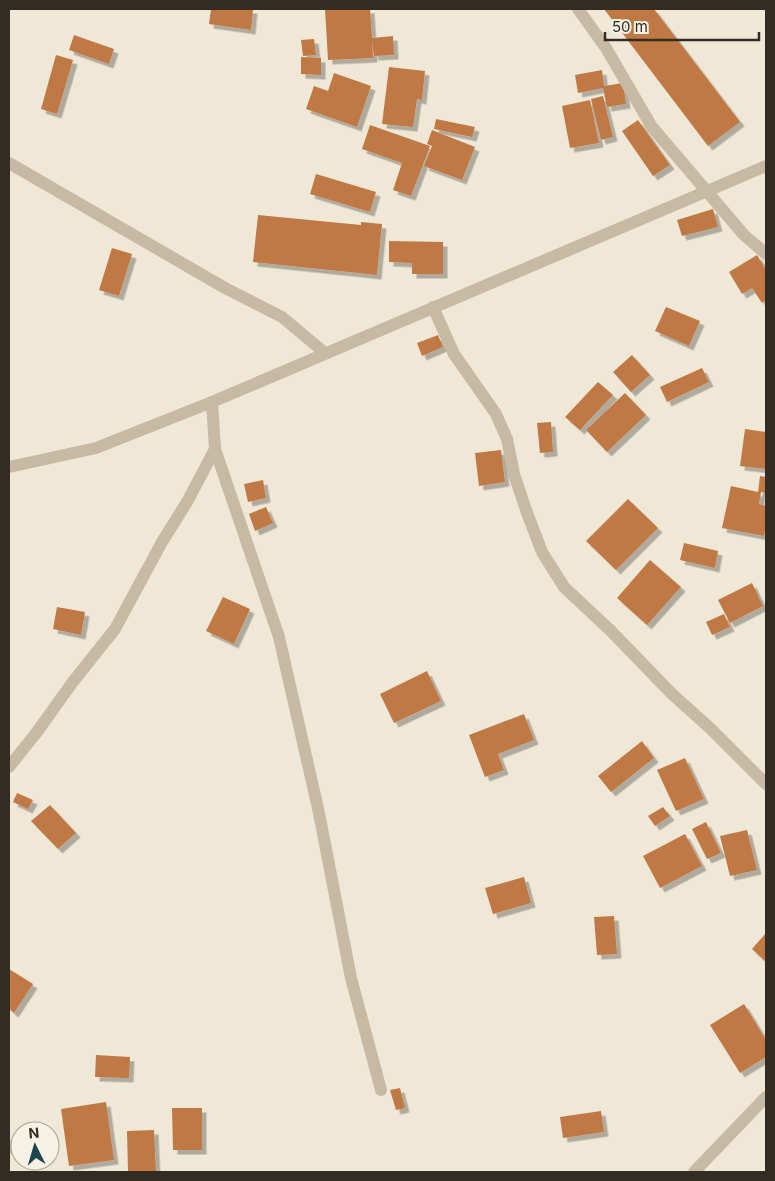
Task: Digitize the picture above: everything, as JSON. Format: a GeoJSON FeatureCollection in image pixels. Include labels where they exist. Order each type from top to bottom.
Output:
{"type":"FeatureCollection","features":[{"type":"Feature","properties":{"kind":"street"},"geometry":{"type":"LineString","coordinates":[[578,9],[606,48],[652,127],[744,235],[766,254]]}},
{"type":"Feature","properties":{"kind":"street"},"geometry":{"type":"LineString","coordinates":[[9,163],[225,288],[282,317],[324,353]]}},
{"type":"Feature","properties":{"kind":"street"},"geometry":{"type":"LineString","coordinates":[[9,467],[96,448],[212,402],[766,166]]}},
{"type":"Feature","properties":{"kind":"street"},"geometry":{"type":"LineString","coordinates":[[434,307],[454,354],[496,414],[507,439],[514,474],[542,552],[564,587],[766,784]]}},
{"type":"Feature","properties":{"kind":"street"},"geometry":{"type":"LineString","coordinates":[[212,402],[215,449],[279,637],[319,814],[350,978],[381,1090]]}},
{"type":"Feature","properties":{"kind":"street"},"geometry":{"type":"LineString","coordinates":[[9,767],[115,629],[215,449]]}},
{"type":"Feature","properties":{"kind":"street"},"geometry":{"type":"LineString","coordinates":[[694,1172],[766,1097]]}},
{"type":"Feature","properties":{"kind":"building"},"geometry":{"type":"Polygon","coordinates":[[[211,9],[253,9],[251,30],[209,24],[211,9]]]}},
{"type":"Feature","properties":{"kind":"building"},"geometry":{"type":"Polygon","coordinates":[[[325,9],[370,9],[372,38],[393,36],[394,55],[374,56],[372,40],[373,58],[328,60],[325,9]]]}},
{"type":"Feature","properties":{"kind":"building"},"geometry":{"type":"Polygon","coordinates":[[[604,9],[654,9],[740,122],[708,146],[604,9]]]}},
{"type":"Feature","properties":{"kind":"building"},"geometry":{"type":"Polygon","coordinates":[[[74,35],[114,49],[109,64],[69,50],[74,35]]]}},
{"type":"Feature","properties":{"kind":"building"},"geometry":{"type":"Polygon","coordinates":[[[314,39],[316,55],[303,56],[301,40],[314,39]]]}},
{"type":"Feature","properties":{"kind":"building"},"geometry":{"type":"Polygon","coordinates":[[[56,55],[73,60],[57,114],[41,109],[56,55]]]}},
{"type":"Feature","properties":{"kind":"building"},"geometry":{"type":"Polygon","coordinates":[[[301,57],[321,58],[321,75],[301,74],[301,57]]]}},
{"type":"Feature","properties":{"kind":"building"},"geometry":{"type":"Polygon","coordinates":[[[389,67],[425,71],[422,100],[417,99],[413,127],[382,124],[389,67]]]}},
{"type":"Feature","properties":{"kind":"building"},"geometry":{"type":"Polygon","coordinates":[[[602,70],[604,86],[623,83],[626,104],[607,107],[603,88],[578,93],[575,75],[602,70]]]}},
{"type":"Feature","properties":{"kind":"building"},"geometry":{"type":"Polygon","coordinates":[[[334,73],[371,86],[357,127],[306,109],[314,86],[328,91],[334,73]]]}},
{"type":"Feature","properties":{"kind":"building"},"geometry":{"type":"Polygon","coordinates":[[[603,96],[613,137],[601,140],[591,99],[603,96]]]}},
{"type":"Feature","properties":{"kind":"building"},"geometry":{"type":"Polygon","coordinates":[[[590,100],[599,143],[570,148],[562,106],[590,100]]]}},
{"type":"Feature","properties":{"kind":"building"},"geometry":{"type":"Polygon","coordinates":[[[436,119],[475,127],[472,137],[434,129],[436,119]]]}},
{"type":"Feature","properties":{"kind":"building"},"geometry":{"type":"Polygon","coordinates":[[[638,120],[670,165],[653,176],[622,131],[638,120]]]}},
{"type":"Feature","properties":{"kind":"building"},"geometry":{"type":"Polygon","coordinates":[[[370,125],[430,146],[411,196],[393,190],[402,163],[362,149],[370,125]]]}},
{"type":"Feature","properties":{"kind":"building"},"geometry":{"type":"Polygon","coordinates":[[[432,130],[475,147],[462,180],[424,166],[432,146],[427,144],[432,130]]]}},
{"type":"Feature","properties":{"kind":"building"},"geometry":{"type":"Polygon","coordinates":[[[316,174],[376,192],[370,212],[310,194],[316,174]]]}},
{"type":"Feature","properties":{"kind":"building"},"geometry":{"type":"Polygon","coordinates":[[[713,209],[718,227],[682,236],[677,220],[713,209]]]}},
{"type":"Feature","properties":{"kind":"building"},"geometry":{"type":"Polygon","coordinates":[[[258,215],[361,225],[361,222],[382,224],[377,275],[253,262],[258,215]]]}},
{"type":"Feature","properties":{"kind":"building"},"geometry":{"type":"Polygon","coordinates":[[[389,241],[443,242],[443,274],[412,274],[412,263],[389,262],[389,241]]]}},
{"type":"Feature","properties":{"kind":"building"},"geometry":{"type":"Polygon","coordinates":[[[112,248],[132,254],[119,296],[99,290],[112,248]]]}},
{"type":"Feature","properties":{"kind":"building"},"geometry":{"type":"Polygon","coordinates":[[[757,255],[766,270],[766,300],[762,303],[752,288],[742,294],[729,272],[757,255]]]}},
{"type":"Feature","properties":{"kind":"building"},"geometry":{"type":"Polygon","coordinates":[[[666,307],[700,321],[689,346],[655,331],[666,307]]]}},
{"type":"Feature","properties":{"kind":"building"},"geometry":{"type":"Polygon","coordinates":[[[438,335],[443,347],[422,356],[417,343],[438,335]]]}},
{"type":"Feature","properties":{"kind":"building"},"geometry":{"type":"Polygon","coordinates":[[[632,355],[650,375],[631,392],[613,372],[632,355]]]}},
{"type":"Feature","properties":{"kind":"building"},"geometry":{"type":"Polygon","coordinates":[[[702,368],[709,382],[667,402],[660,387],[702,368]]]}},
{"type":"Feature","properties":{"kind":"building"},"geometry":{"type":"Polygon","coordinates":[[[598,382],[613,395],[580,430],[565,417],[598,382]]]}},
{"type":"Feature","properties":{"kind":"building"},"geometry":{"type":"Polygon","coordinates":[[[625,393],[646,415],[607,452],[586,430],[625,393]]]}},
{"type":"Feature","properties":{"kind":"building"},"geometry":{"type":"Polygon","coordinates":[[[551,422],[553,452],[540,453],[537,423],[551,422]]]}},
{"type":"Feature","properties":{"kind":"building"},"geometry":{"type":"Polygon","coordinates":[[[745,429],[766,432],[766,469],[740,466],[745,429]]]}},
{"type":"Feature","properties":{"kind":"building"},"geometry":{"type":"Polygon","coordinates":[[[501,450],[505,482],[479,486],[475,453],[501,450]]]}},
{"type":"Feature","properties":{"kind":"building"},"geometry":{"type":"Polygon","coordinates":[[[760,476],[766,477],[766,493],[761,492],[759,504],[766,506],[764,536],[722,528],[731,486],[758,492],[760,476]]]}},
{"type":"Feature","properties":{"kind":"building"},"geometry":{"type":"Polygon","coordinates":[[[263,480],[266,498],[248,502],[244,484],[263,480]]]}},
{"type":"Feature","properties":{"kind":"building"},"geometry":{"type":"Polygon","coordinates":[[[628,499],[658,528],[616,570],[586,541],[628,499]]]}},
{"type":"Feature","properties":{"kind":"building"},"geometry":{"type":"Polygon","coordinates":[[[266,507],[273,523],[255,531],[249,514],[266,507]]]}},
{"type":"Feature","properties":{"kind":"building"},"geometry":{"type":"Polygon","coordinates":[[[684,543],[718,551],[715,568],[680,560],[684,543]]]}},
{"type":"Feature","properties":{"kind":"building"},"geometry":{"type":"Polygon","coordinates":[[[650,560],[681,587],[647,625],[617,598],[650,560]]]}},
{"type":"Feature","properties":{"kind":"building"},"geometry":{"type":"Polygon","coordinates":[[[752,583],[763,606],[730,623],[718,600],[752,583]]]}},
{"type":"Feature","properties":{"kind":"building"},"geometry":{"type":"Polygon","coordinates":[[[223,597],[250,609],[234,644],[206,631],[223,597]]]}},
{"type":"Feature","properties":{"kind":"building"},"geometry":{"type":"Polygon","coordinates":[[[57,607],[85,612],[81,635],[53,629],[57,607]]]}},
{"type":"Feature","properties":{"kind":"building"},"geometry":{"type":"Polygon","coordinates":[[[724,614],[730,627],[712,635],[706,622],[724,614]]]}},
{"type":"Feature","properties":{"kind":"building"},"geometry":{"type":"Polygon","coordinates":[[[427,671],[441,701],[394,723],[380,694],[427,671]]]}},
{"type":"Feature","properties":{"kind":"building"},"geometry":{"type":"Polygon","coordinates":[[[524,714],[534,740],[498,754],[504,770],[485,777],[469,735],[524,714]]]}},
{"type":"Feature","properties":{"kind":"building"},"geometry":{"type":"Polygon","coordinates":[[[642,741],[654,758],[611,792],[598,776],[642,741]]]}},
{"type":"Feature","properties":{"kind":"building"},"geometry":{"type":"Polygon","coordinates":[[[685,758],[704,799],[676,811],[657,770],[685,758]]]}},
{"type":"Feature","properties":{"kind":"building"},"geometry":{"type":"Polygon","coordinates":[[[17,793],[33,800],[28,809],[13,802],[17,793]]]}},
{"type":"Feature","properties":{"kind":"building"},"geometry":{"type":"Polygon","coordinates":[[[50,805],[76,833],[58,849],[31,821],[50,805]]]}},
{"type":"Feature","properties":{"kind":"building"},"geometry":{"type":"Polygon","coordinates":[[[663,807],[670,816],[655,826],[648,816],[663,807]]]}},
{"type":"Feature","properties":{"kind":"building"},"geometry":{"type":"Polygon","coordinates":[[[706,822],[721,853],[707,859],[692,829],[706,822]]]}},
{"type":"Feature","properties":{"kind":"building"},"geometry":{"type":"Polygon","coordinates":[[[747,830],[757,870],[730,876],[720,836],[747,830]]]}},
{"type":"Feature","properties":{"kind":"building"},"geometry":{"type":"Polygon","coordinates":[[[685,834],[702,866],[660,888],[643,856],[685,834]]]}},
{"type":"Feature","properties":{"kind":"building"},"geometry":{"type":"Polygon","coordinates":[[[524,877],[531,903],[493,914],[485,888],[524,877]]]}},
{"type":"Feature","properties":{"kind":"building"},"geometry":{"type":"Polygon","coordinates":[[[614,916],[617,954],[597,955],[594,917],[614,916]]]}},
{"type":"Feature","properties":{"kind":"building"},"geometry":{"type":"Polygon","coordinates":[[[766,933],[766,962],[752,949],[766,933]]]}},
{"type":"Feature","properties":{"kind":"building"},"geometry":{"type":"Polygon","coordinates":[[[9,969],[33,984],[14,1013],[9,1009],[9,969]]]}},
{"type":"Feature","properties":{"kind":"building"},"geometry":{"type":"Polygon","coordinates":[[[744,1004],[766,1040],[766,1057],[740,1073],[710,1025],[744,1004]]]}},
{"type":"Feature","properties":{"kind":"building"},"geometry":{"type":"Polygon","coordinates":[[[96,1055],[130,1057],[129,1078],[95,1077],[96,1055]]]}},
{"type":"Feature","properties":{"kind":"building"},"geometry":{"type":"Polygon","coordinates":[[[400,1088],[405,1108],[396,1110],[390,1090],[400,1088]]]}},
{"type":"Feature","properties":{"kind":"building"},"geometry":{"type":"Polygon","coordinates":[[[106,1102],[114,1160],[69,1166],[61,1109],[106,1102]]]}},
{"type":"Feature","properties":{"kind":"building"},"geometry":{"type":"Polygon","coordinates":[[[172,1108],[202,1108],[202,1150],[173,1150],[172,1108]]]}},
{"type":"Feature","properties":{"kind":"building"},"geometry":{"type":"Polygon","coordinates":[[[601,1111],[604,1132],[563,1138],[560,1117],[601,1111]]]}},
{"type":"Feature","properties":{"kind":"building"},"geometry":{"type":"Polygon","coordinates":[[[154,1130],[156,1172],[128,1172],[127,1131],[154,1130]]]}}]}
